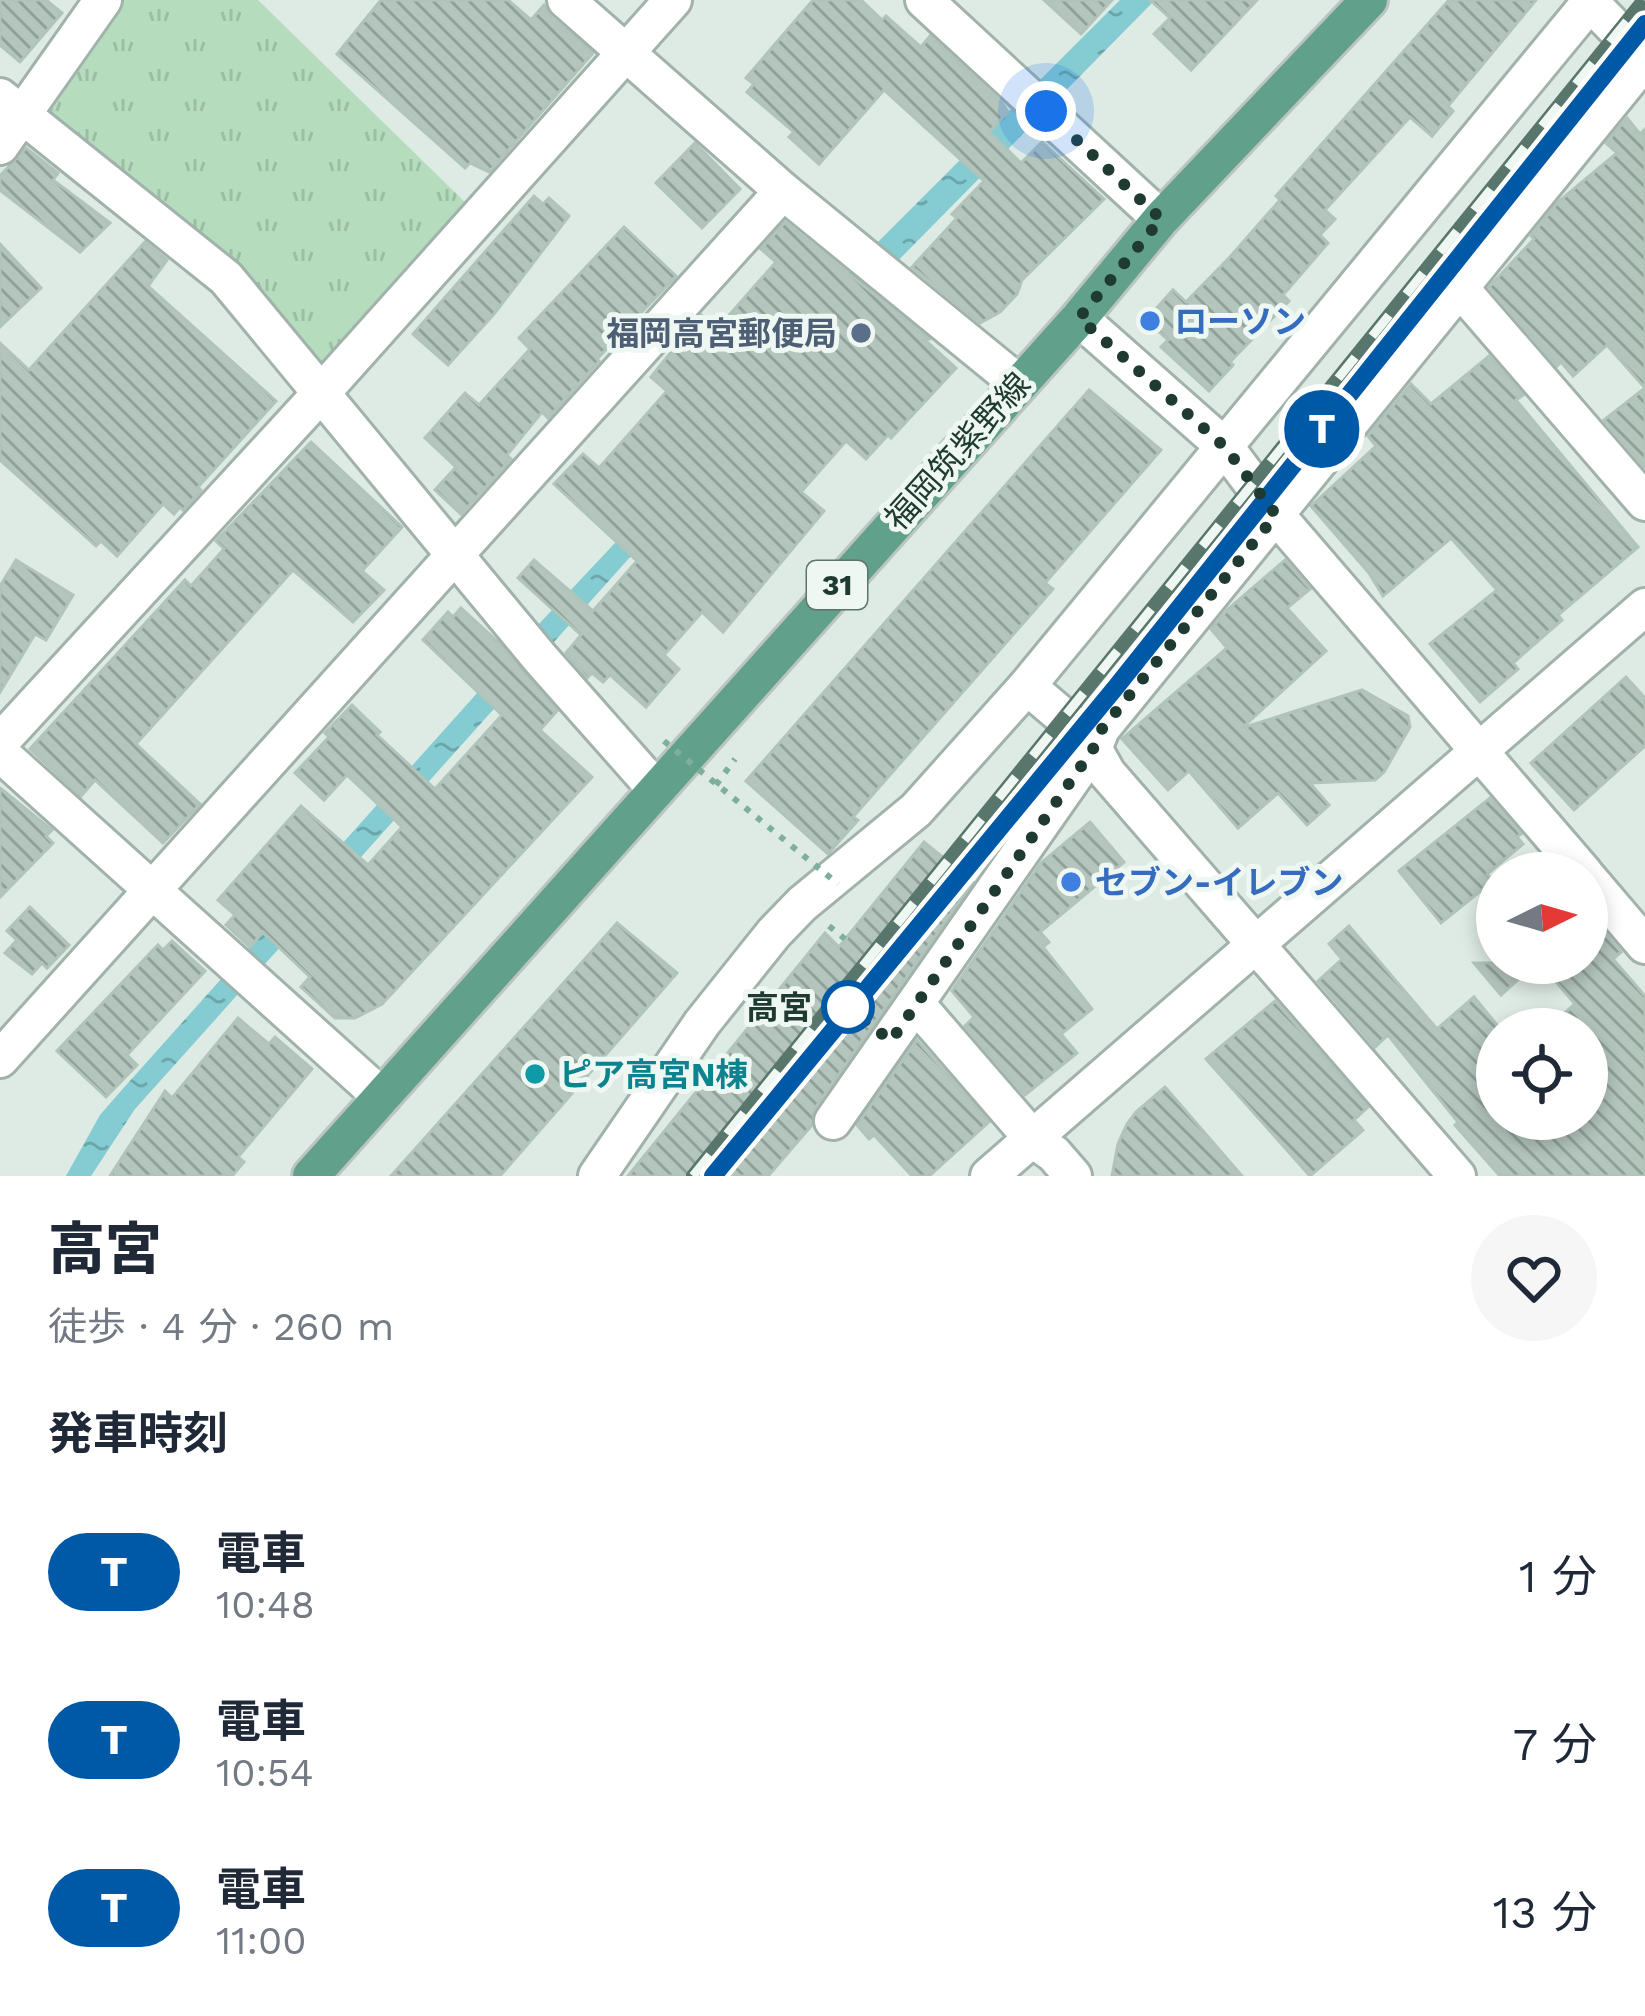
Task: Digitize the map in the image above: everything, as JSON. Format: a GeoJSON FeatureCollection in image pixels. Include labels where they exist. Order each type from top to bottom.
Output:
{"type":"FeatureCollection","features":[{"type":"Feature","properties":{"kind":"main road","name":"福岡筑紫野線"},"geometry":{"type":"LineString","coordinates":[[311,1176],[1079,318],[1161,219],[1369,0]]}},
{"type":"Feature","properties":{"kind":"street"},"geometry":{"type":"LineString","coordinates":[[0,146],[11,106],[103,0]]}},
{"type":"Feature","properties":{"kind":"street"},"geometry":{"type":"LineString","coordinates":[[566,0],[783,191],[1018,383]]}},
{"type":"Feature","properties":{"kind":"street"},"geometry":{"type":"LineString","coordinates":[[0,742],[673,0]]}},
{"type":"Feature","properties":{"kind":"street"},"geometry":{"type":"LineString","coordinates":[[925,0],[1161,219]]}},
{"type":"Feature","properties":{"kind":"street"},"geometry":{"type":"LineString","coordinates":[[597,1176],[702,1023],[774,933],[916,810],[1027,686],[1590,1],[1645,59],[1102,729],[1093,749],[836,1117]]}},
{"type":"Feature","properties":{"kind":"street"},"geometry":{"type":"LineString","coordinates":[[11,106],[226,278],[533,649],[656,788]]}},
{"type":"Feature","properties":{"kind":"street"},"geometry":{"type":"LineString","coordinates":[[0,1059],[783,191]]}},
{"type":"Feature","properties":{"kind":"street"},"geometry":{"type":"LineString","coordinates":[[1460,287],[1645,502]]}},
{"type":"Feature","properties":{"kind":"street"},"geometry":{"type":"LineString","coordinates":[[1079,318],[1225,447],[1276,515],[1566,852]]}},
{"type":"Feature","properties":{"kind":"street"},"geometry":{"type":"LineString","coordinates":[[989,1176],[1645,607]]}},
{"type":"Feature","properties":{"kind":"street"},"geometry":{"type":"LineString","coordinates":[[1027,686],[1087,737],[1107,773],[1457,1176]]}},
{"type":"Feature","properties":{"kind":"street"},"geometry":{"type":"LineString","coordinates":[[0,753],[382,1096]]}},
{"type":"Feature","properties":{"kind":"street"},"geometry":{"type":"LineString","coordinates":[[1608,902],[1645,945]]}},
{"type":"Feature","properties":{"kind":"street"},"geometry":{"type":"LineString","coordinates":[[917,1005],[1033,1138],[1073,1176]]}},
{"type":"Feature","properties":{"kind":"path"},"geometry":{"type":"LineString","coordinates":[[664,741],[838,884]]}},
{"type":"Feature","properties":{"kind":"path"},"geometry":{"type":"LineString","coordinates":[[716,785],[740,751]]}},
{"type":"Feature","properties":{"kind":"green space"},"geometry":{"type":"Polygon","coordinates":[[[113,0],[258,0],[473,210],[323,374],[32,113],[113,0]]]}},
{"type":"Feature","properties":{"kind":"water"},"geometry":{"type":"Polygon","coordinates":[[[1120,0],[1155,0],[875,284],[135,1109],[91,1176],[66,1176],[100,1115],[538,625],[691,462],[854,266],[1120,0]]]}},
{"type":"Feature","properties":{"kind":"building"},"geometry":{"type":"Polygon","coordinates":[[[0,0],[46,0],[62,13],[20,62],[0,45],[0,0]]]}},
{"type":"Feature","properties":{"kind":"building"},"geometry":{"type":"Polygon","coordinates":[[[381,0],[508,0],[531,20],[544,5],[551,17],[593,53],[489,172],[470,163],[465,168],[337,54],[381,0]]]}},
{"type":"Feature","properties":{"kind":"building"},"geometry":{"type":"Polygon","coordinates":[[[813,0],[861,0],[921,47],[930,36],[1002,103],[1008,112],[989,132],[1021,163],[1042,142],[1104,199],[1022,280],[1017,294],[1000,312],[980,323],[912,267],[984,181],[884,90],[819,164],[789,137],[794,132],[747,92],[754,84],[746,78],[813,0]]]}},
{"type":"Feature","properties":{"kind":"building"},"geometry":{"type":"Polygon","coordinates":[[[1044,0],[1112,0],[1081,34],[1044,0]]]}},
{"type":"Feature","properties":{"kind":"building"},"geometry":{"type":"Polygon","coordinates":[[[1150,0],[1257,0],[1191,70],[1154,34],[1170,18],[1150,0]]]}},
{"type":"Feature","properties":{"kind":"building"},"geometry":{"type":"Polygon","coordinates":[[[1449,0],[1536,0],[1448,106],[1453,111],[1432,136],[1410,117],[1325,210],[1335,219],[1320,235],[1328,243],[1283,295],[1289,301],[1209,391],[1161,347],[1168,340],[1146,320],[1173,290],[1186,302],[1230,257],[1280,200],[1276,196],[1449,0]]]}},
{"type":"Feature","properties":{"kind":"building"},"geometry":{"type":"Polygon","coordinates":[[[1627,118],[1640,134],[1645,129],[1645,388],[1607,345],[1573,376],[1561,362],[1557,366],[1489,287],[1534,239],[1531,236],[1558,202],[1617,153],[1606,143],[1627,118]]]}},
{"type":"Feature","properties":{"kind":"building"},"geometry":{"type":"Polygon","coordinates":[[[695,143],[740,189],[702,228],[656,183],[695,143]]]}},
{"type":"Feature","properties":{"kind":"building"},"geometry":{"type":"Polygon","coordinates":[[[26,148],[58,173],[53,180],[110,223],[80,252],[0,190],[0,176],[26,148]]]}},
{"type":"Feature","properties":{"kind":"building"},"geometry":{"type":"Polygon","coordinates":[[[534,196],[543,204],[549,198],[569,216],[448,365],[413,334],[534,196]]]}},
{"type":"Feature","properties":{"kind":"building"},"geometry":{"type":"Polygon","coordinates":[[[785,222],[929,339],[925,340],[956,368],[866,459],[846,441],[801,492],[824,511],[723,632],[702,612],[664,655],[679,669],[646,707],[610,675],[603,682],[592,673],[587,678],[566,653],[581,635],[518,578],[534,560],[593,611],[637,561],[554,484],[583,454],[599,468],[667,391],[651,377],[701,315],[717,329],[776,262],[761,249],[785,222]]]}},
{"type":"Feature","properties":{"kind":"building"},"geometry":{"type":"Polygon","coordinates":[[[624,227],[676,276],[548,418],[542,412],[507,455],[511,459],[461,514],[435,490],[456,467],[425,438],[465,393],[479,405],[530,349],[519,338],[624,227]]]}},
{"type":"Feature","properties":{"kind":"building"},"geometry":{"type":"Polygon","coordinates":[[[145,242],[167,260],[148,286],[276,401],[183,510],[180,507],[174,514],[163,504],[117,556],[101,541],[96,546],[0,460],[0,343],[29,370],[145,242]]]}},
{"type":"Feature","properties":{"kind":"building"},"geometry":{"type":"Polygon","coordinates":[[[0,244],[41,288],[0,327],[0,244]]]}},
{"type":"Feature","properties":{"kind":"building"},"geometry":{"type":"Polygon","coordinates":[[[1489,356],[1523,395],[1516,400],[1638,547],[1558,615],[1562,620],[1513,663],[1518,669],[1480,702],[1430,644],[1497,590],[1451,538],[1383,596],[1311,506],[1376,446],[1368,436],[1411,384],[1431,404],[1489,356]]]}},
{"type":"Feature","properties":{"kind":"building"},"geometry":{"type":"Polygon","coordinates":[[[1645,388],[1645,468],[1604,420],[1645,388]]]}},
{"type":"Feature","properties":{"kind":"building"},"geometry":{"type":"Polygon","coordinates":[[[1089,390],[1161,450],[1045,583],[1053,589],[853,817],[858,820],[828,854],[746,781],[1089,390]]]}},
{"type":"Feature","properties":{"kind":"building"},"geometry":{"type":"Polygon","coordinates":[[[311,442],[402,527],[362,571],[384,590],[353,622],[293,570],[136,744],[200,804],[163,843],[95,780],[81,796],[30,749],[185,580],[191,586],[224,549],[216,541],[311,442]]]}},
{"type":"Feature","properties":{"kind":"building"},"geometry":{"type":"Polygon","coordinates":[[[16,560],[73,595],[46,640],[35,634],[0,692],[0,586],[16,560]]]}},
{"type":"Feature","properties":{"kind":"building"},"geometry":{"type":"Polygon","coordinates":[[[1285,560],[1310,589],[1287,608],[1326,651],[1242,728],[1362,690],[1408,716],[1410,727],[1375,780],[1310,783],[1329,805],[1307,825],[1278,793],[1238,828],[1189,771],[1168,790],[1122,739],[1227,648],[1211,629],[1285,560]]]}},
{"type":"Feature","properties":{"kind":"building"},"geometry":{"type":"Polygon","coordinates":[[[461,608],[497,641],[557,711],[540,730],[592,777],[382,1004],[355,1018],[335,1018],[301,987],[310,977],[263,932],[250,947],[226,925],[235,915],[218,900],[301,806],[368,865],[402,827],[347,775],[324,800],[295,773],[352,705],[435,789],[502,715],[423,640],[448,612],[453,617],[461,608]]]}},
{"type":"Feature","properties":{"kind":"building"},"geometry":{"type":"Polygon","coordinates":[[[1626,677],[1645,698],[1645,746],[1574,810],[1531,763],[1626,677]]]}},
{"type":"Feature","properties":{"kind":"building"},"geometry":{"type":"Polygon","coordinates":[[[0,788],[52,830],[46,836],[53,843],[0,897],[0,788]]]}},
{"type":"Feature","properties":{"kind":"building"},"geometry":{"type":"Polygon","coordinates":[[[1490,798],[1521,834],[1517,837],[1523,844],[1513,852],[1476,852],[1476,895],[1441,923],[1399,871],[1490,798]]]}},
{"type":"Feature","properties":{"kind":"building"},"geometry":{"type":"Polygon","coordinates":[[[1090,822],[1124,862],[1040,932],[1049,942],[1043,947],[1092,1009],[1061,1034],[1077,1053],[1025,1095],[965,1026],[974,1017],[952,991],[1041,863],[1090,822]]]}},
{"type":"Feature","properties":{"kind":"building"},"geometry":{"type":"Polygon","coordinates":[[[924,842],[973,882],[815,1108],[812,1125],[768,1176],[628,1176],[825,933],[839,947],[924,842]]]}},
{"type":"Feature","properties":{"kind":"building"},"geometry":{"type":"Polygon","coordinates":[[[30,907],[69,945],[47,968],[42,963],[32,974],[5,953],[17,940],[7,931],[30,907]]]}},
{"type":"Feature","properties":{"kind":"building","name":"ピア高宮N棟"},"geometry":{"type":"Polygon","coordinates":[[[617,923],[677,973],[500,1176],[391,1176],[617,923]]]}},
{"type":"Feature","properties":{"kind":"building"},"geometry":{"type":"Polygon","coordinates":[[[1349,926],[1437,1029],[1474,997],[1483,1008],[1476,1008],[1476,1140],[1608,1140],[1608,1008],[1570,1008],[1575,1004],[1558,984],[1608,984],[1608,937],[1621,952],[1613,959],[1645,996],[1645,1176],[1500,1176],[1388,1035],[1375,1047],[1318,981],[1342,959],[1329,944],[1349,926]]]}},
{"type":"Feature","properties":{"kind":"building"},"geometry":{"type":"Polygon","coordinates":[[[172,941],[205,971],[127,1055],[137,1065],[106,1097],[57,1051],[158,945],[163,950],[172,941]]]}},
{"type":"Feature","properties":{"kind":"building"},"geometry":{"type":"Polygon","coordinates":[[[1492,984],[1513,984],[1501,995],[1492,984]]]}},
{"type":"Feature","properties":{"kind":"building"},"geometry":{"type":"Polygon","coordinates":[[[1275,1001],[1368,1107],[1354,1120],[1363,1130],[1310,1176],[1206,1059],[1275,1001]]]}},
{"type":"Feature","properties":{"kind":"building"},"geometry":{"type":"Polygon","coordinates":[[[238,1018],[269,1044],[275,1037],[312,1069],[238,1157],[244,1162],[232,1176],[110,1176],[165,1091],[172,1098],[238,1018]]]}},
{"type":"Feature","properties":{"kind":"building"},"geometry":{"type":"Polygon","coordinates":[[[917,1040],[989,1122],[929,1176],[912,1176],[874,1135],[869,1139],[857,1125],[917,1040]]]}},
{"type":"Feature","properties":{"kind":"building"},"geometry":{"type":"Polygon","coordinates":[[[1165,1087],[1242,1176],[1112,1176],[1127,1124],[1165,1087]]]}},
{"type":"Feature","properties":{"kind":"railway"},"geometry":{"type":"LineString","coordinates":[[693,1176],[1644,0]]}},
{"type":"Feature","properties":{"kind":"railway"},"geometry":{"type":"LineString","coordinates":[[1017,805],[1346,399]]}},
{"type":"Feature","properties":{"kind":"train","name":"T"},"geometry":{"type":"LineString","coordinates":[[713,1176],[1116,687],[1645,24]]}},
{"type":"Feature","properties":{"kind":"place","name":"ローソン"},"geometry":{"type":"Point","coordinates":[1150,321]}},
{"type":"Feature","properties":{"kind":"place","name":"福岡高宮郵便局"},"geometry":{"type":"Point","coordinates":[861,333]}},
{"type":"Feature","properties":{"kind":"place","name":"セブン-イレブン"},"geometry":{"type":"Point","coordinates":[1071,882]}},
{"type":"Feature","properties":{"kind":"place","name":"高宮"},"geometry":{"type":"Point","coordinates":[848,1007]}},
{"type":"Feature","properties":{"kind":"place","name":"ピア高宮N棟"},"geometry":{"type":"Point","coordinates":[535,1074]}},
{"type":"Feature","properties":{"kind":"route"},"geometry":{"type":"LineString","coordinates":[[848,1007],[891,1041],[1093,749],[1102,729],[1276,515],[1225,447],[1079,318],[1161,219],[1046,111]]}}]}
